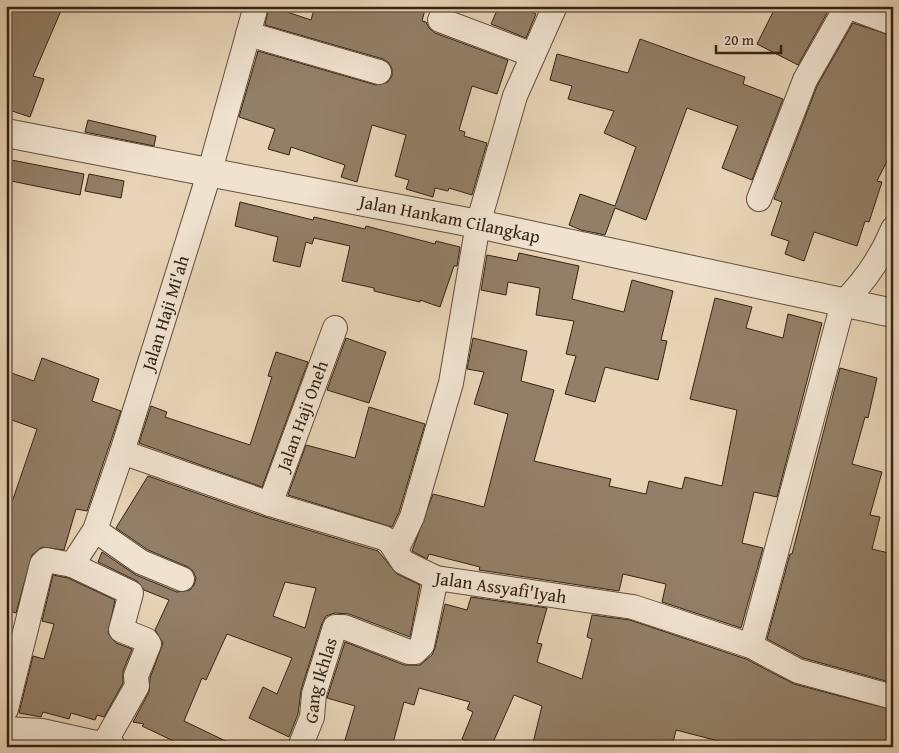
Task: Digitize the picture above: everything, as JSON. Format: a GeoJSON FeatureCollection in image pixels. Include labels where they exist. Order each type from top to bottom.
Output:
{"type":"FeatureCollection","features":[{"type":"Feature","properties":{"kind":"street","name":"Jalan Haji Mi'ah"},"geometry":{"type":"LineString","coordinates":[[72,565],[95,530],[122,452],[209,174],[256,6]]}},
{"type":"Feature","properties":{"kind":"street"},"geometry":{"type":"LineString","coordinates":[[396,551],[412,517],[451,384],[478,224],[515,96],[555,6]]}},
{"type":"Feature","properties":{"kind":"street"},"geometry":{"type":"LineString","coordinates":[[759,200],[805,80],[847,6],[893,23]]}},
{"type":"Feature","properties":{"kind":"street"},"geometry":{"type":"LineString","coordinates":[[440,20],[533,55]]}},
{"type":"Feature","properties":{"kind":"street"},"geometry":{"type":"LineString","coordinates":[[248,34],[379,72]]}},
{"type":"Feature","properties":{"kind":"street","name":"Jalan Hankam Cilangkap"},"geometry":{"type":"LineString","coordinates":[[6,133],[209,174],[478,224],[893,313]]}},
{"type":"Feature","properties":{"kind":"street"},"geometry":{"type":"LineString","coordinates":[[751,646],[843,303],[874,264],[893,229]]}},
{"type":"Feature","properties":{"kind":"street","name":"Jalan Haji Oneh"},"geometry":{"type":"LineString","coordinates":[[270,504],[334,328]]}},
{"type":"Feature","properties":{"kind":"street","name":"Jalan Assyafi'Iyah"},"geometry":{"type":"LineString","coordinates":[[122,452],[270,504],[384,538],[390,542],[403,562],[436,578],[633,607],[751,646],[798,671],[893,697]]}},
{"type":"Feature","properties":{"kind":"street"},"geometry":{"type":"LineString","coordinates":[[95,530],[141,562],[182,579]]}},
{"type":"Feature","properties":{"kind":"street"},"geometry":{"type":"LineString","coordinates":[[6,708],[42,564],[46,560],[72,565],[131,593],[121,630],[146,640],[148,644],[136,676],[137,686],[109,745],[40,739],[6,729]]}},
{"type":"Feature","properties":{"kind":"street","name":"Gang Ikhlas"},"geometry":{"type":"LineString","coordinates":[[300,747],[312,716],[314,694],[335,627],[344,627],[415,652],[422,646],[436,578]]}},
{"type":"Feature","properties":{"kind":"building"},"geometry":{"type":"Polygon","coordinates":[[[6,6],[63,6],[33,76],[44,79],[30,117],[6,109],[6,6]]]}},
{"type":"Feature","properties":{"kind":"building"},"geometry":{"type":"Polygon","coordinates":[[[269,6],[311,20],[315,6],[426,6],[422,21],[426,22],[435,33],[508,60],[497,94],[472,86],[459,130],[465,132],[464,136],[487,143],[472,195],[449,188],[448,191],[435,188],[433,197],[406,189],[409,180],[395,176],[406,135],[372,125],[357,182],[341,177],[345,165],[291,147],[289,155],[268,149],[275,129],[239,117],[258,51],[376,85],[388,82],[392,76],[392,69],[389,63],[383,59],[265,25],[269,6]]]}},
{"type":"Feature","properties":{"kind":"building"},"geometry":{"type":"Polygon","coordinates":[[[499,6],[518,6],[536,14],[526,38],[491,24],[499,6]]]}},
{"type":"Feature","properties":{"kind":"building"},"geometry":{"type":"Polygon","coordinates":[[[776,6],[831,6],[798,65],[757,44],[776,6]]]}},
{"type":"Feature","properties":{"kind":"building"},"geometry":{"type":"Polygon","coordinates":[[[853,23],[893,36],[893,149],[877,181],[882,182],[869,222],[865,221],[857,246],[814,232],[804,261],[785,254],[789,241],[771,235],[782,202],[774,199],[817,86],[853,23]]]}},
{"type":"Feature","properties":{"kind":"building"},"geometry":{"type":"Polygon","coordinates":[[[640,39],[745,77],[743,84],[783,99],[752,180],[722,168],[738,126],[687,108],[646,220],[615,208],[605,235],[581,230],[569,225],[580,194],[615,206],[636,147],[604,133],[614,111],[568,99],[572,86],[550,80],[557,54],[628,73],[640,39]]]}},
{"type":"Feature","properties":{"kind":"building"},"geometry":{"type":"Polygon","coordinates":[[[88,120],[156,136],[154,146],[85,132],[88,120]]]}},
{"type":"Feature","properties":{"kind":"building"},"geometry":{"type":"Polygon","coordinates":[[[6,159],[84,174],[80,195],[6,180],[6,159]]]}},
{"type":"Feature","properties":{"kind":"building"},"geometry":{"type":"Polygon","coordinates":[[[89,174],[124,181],[121,198],[85,191],[89,174]]]}},
{"type":"Feature","properties":{"kind":"building"},"geometry":{"type":"Polygon","coordinates":[[[240,202],[313,220],[314,217],[365,229],[366,226],[435,244],[436,241],[460,247],[457,266],[454,266],[440,307],[420,300],[420,302],[374,291],[374,288],[342,281],[350,246],[314,238],[312,244],[306,242],[300,267],[273,261],[278,237],[235,226],[240,202]]]}},
{"type":"Feature","properties":{"kind":"building"},"geometry":{"type":"Polygon","coordinates":[[[519,253],[579,266],[572,299],[624,312],[632,280],[673,291],[661,340],[667,341],[658,380],[605,367],[595,402],[565,394],[576,356],[566,354],[574,321],[536,315],[540,288],[508,282],[506,295],[481,290],[487,255],[517,261],[519,253]]]}},
{"type":"Feature","properties":{"kind":"building"},"geometry":{"type":"Polygon","coordinates":[[[715,298],[752,307],[746,328],[783,338],[788,314],[822,323],[777,497],[754,492],[742,543],[763,548],[741,628],[662,602],[666,584],[623,574],[619,591],[479,570],[480,567],[429,554],[427,559],[412,551],[433,494],[484,507],[508,414],[474,404],[484,372],[467,369],[473,338],[527,351],[521,381],[554,390],[534,461],[611,479],[609,486],[646,494],[649,481],[682,489],[685,477],[722,486],[737,410],[690,399],[715,298]]]}},
{"type":"Feature","properties":{"kind":"building"},"geometry":{"type":"Polygon","coordinates":[[[346,338],[386,352],[369,403],[327,390],[346,338]]]}},
{"type":"Feature","properties":{"kind":"building"},"geometry":{"type":"Polygon","coordinates":[[[276,352],[308,362],[262,487],[139,443],[151,406],[167,412],[165,417],[250,445],[272,377],[268,376],[276,352]]]}},
{"type":"Feature","properties":{"kind":"building"},"geometry":{"type":"Polygon","coordinates":[[[42,358],[99,379],[92,401],[121,411],[87,511],[76,509],[64,550],[42,547],[32,555],[16,613],[6,610],[6,501],[12,502],[37,429],[6,418],[6,371],[34,381],[42,358]]]}},
{"type":"Feature","properties":{"kind":"building"},"geometry":{"type":"Polygon","coordinates":[[[840,368],[877,378],[868,418],[865,417],[852,464],[882,472],[870,515],[880,517],[872,549],[893,554],[893,683],[803,658],[767,639],[790,554],[792,554],[840,368]]]}},
{"type":"Feature","properties":{"kind":"building"},"geometry":{"type":"Polygon","coordinates":[[[369,407],[425,424],[399,512],[392,527],[288,495],[306,445],[355,458],[369,407]]]}},
{"type":"Feature","properties":{"kind":"building"},"geometry":{"type":"Polygon","coordinates":[[[148,476],[265,517],[378,551],[397,574],[420,585],[410,637],[349,614],[335,613],[326,616],[322,623],[301,690],[298,714],[289,737],[249,718],[263,687],[277,694],[292,658],[227,634],[206,680],[202,678],[184,721],[238,747],[186,747],[142,726],[144,724],[133,722],[149,692],[150,678],[163,643],[155,630],[169,600],[144,590],[137,581],[98,562],[102,552],[136,575],[177,592],[190,590],[196,578],[193,571],[188,567],[148,550],[116,528],[148,476]],[[285,582],[273,616],[305,628],[316,588],[285,582]]]}},
{"type":"Feature","properties":{"kind":"building"},"geometry":{"type":"Polygon","coordinates":[[[53,575],[68,578],[115,600],[108,633],[116,643],[132,649],[123,671],[123,683],[104,717],[97,715],[95,720],[71,713],[69,719],[43,712],[41,717],[19,713],[33,656],[44,659],[54,624],[42,621],[53,575]]]}},
{"type":"Feature","properties":{"kind":"building"},"geometry":{"type":"Polygon","coordinates":[[[471,597],[547,608],[537,643],[542,644],[537,662],[582,679],[592,639],[587,637],[592,615],[630,620],[746,659],[794,684],[893,710],[893,747],[725,747],[726,743],[676,730],[672,747],[653,747],[637,743],[636,747],[532,747],[542,706],[514,695],[491,747],[482,747],[462,739],[473,712],[467,709],[470,702],[419,688],[414,705],[404,702],[392,747],[343,747],[355,706],[327,698],[345,642],[404,665],[420,665],[432,655],[435,648],[445,604],[467,610],[471,597]]]}}]}
